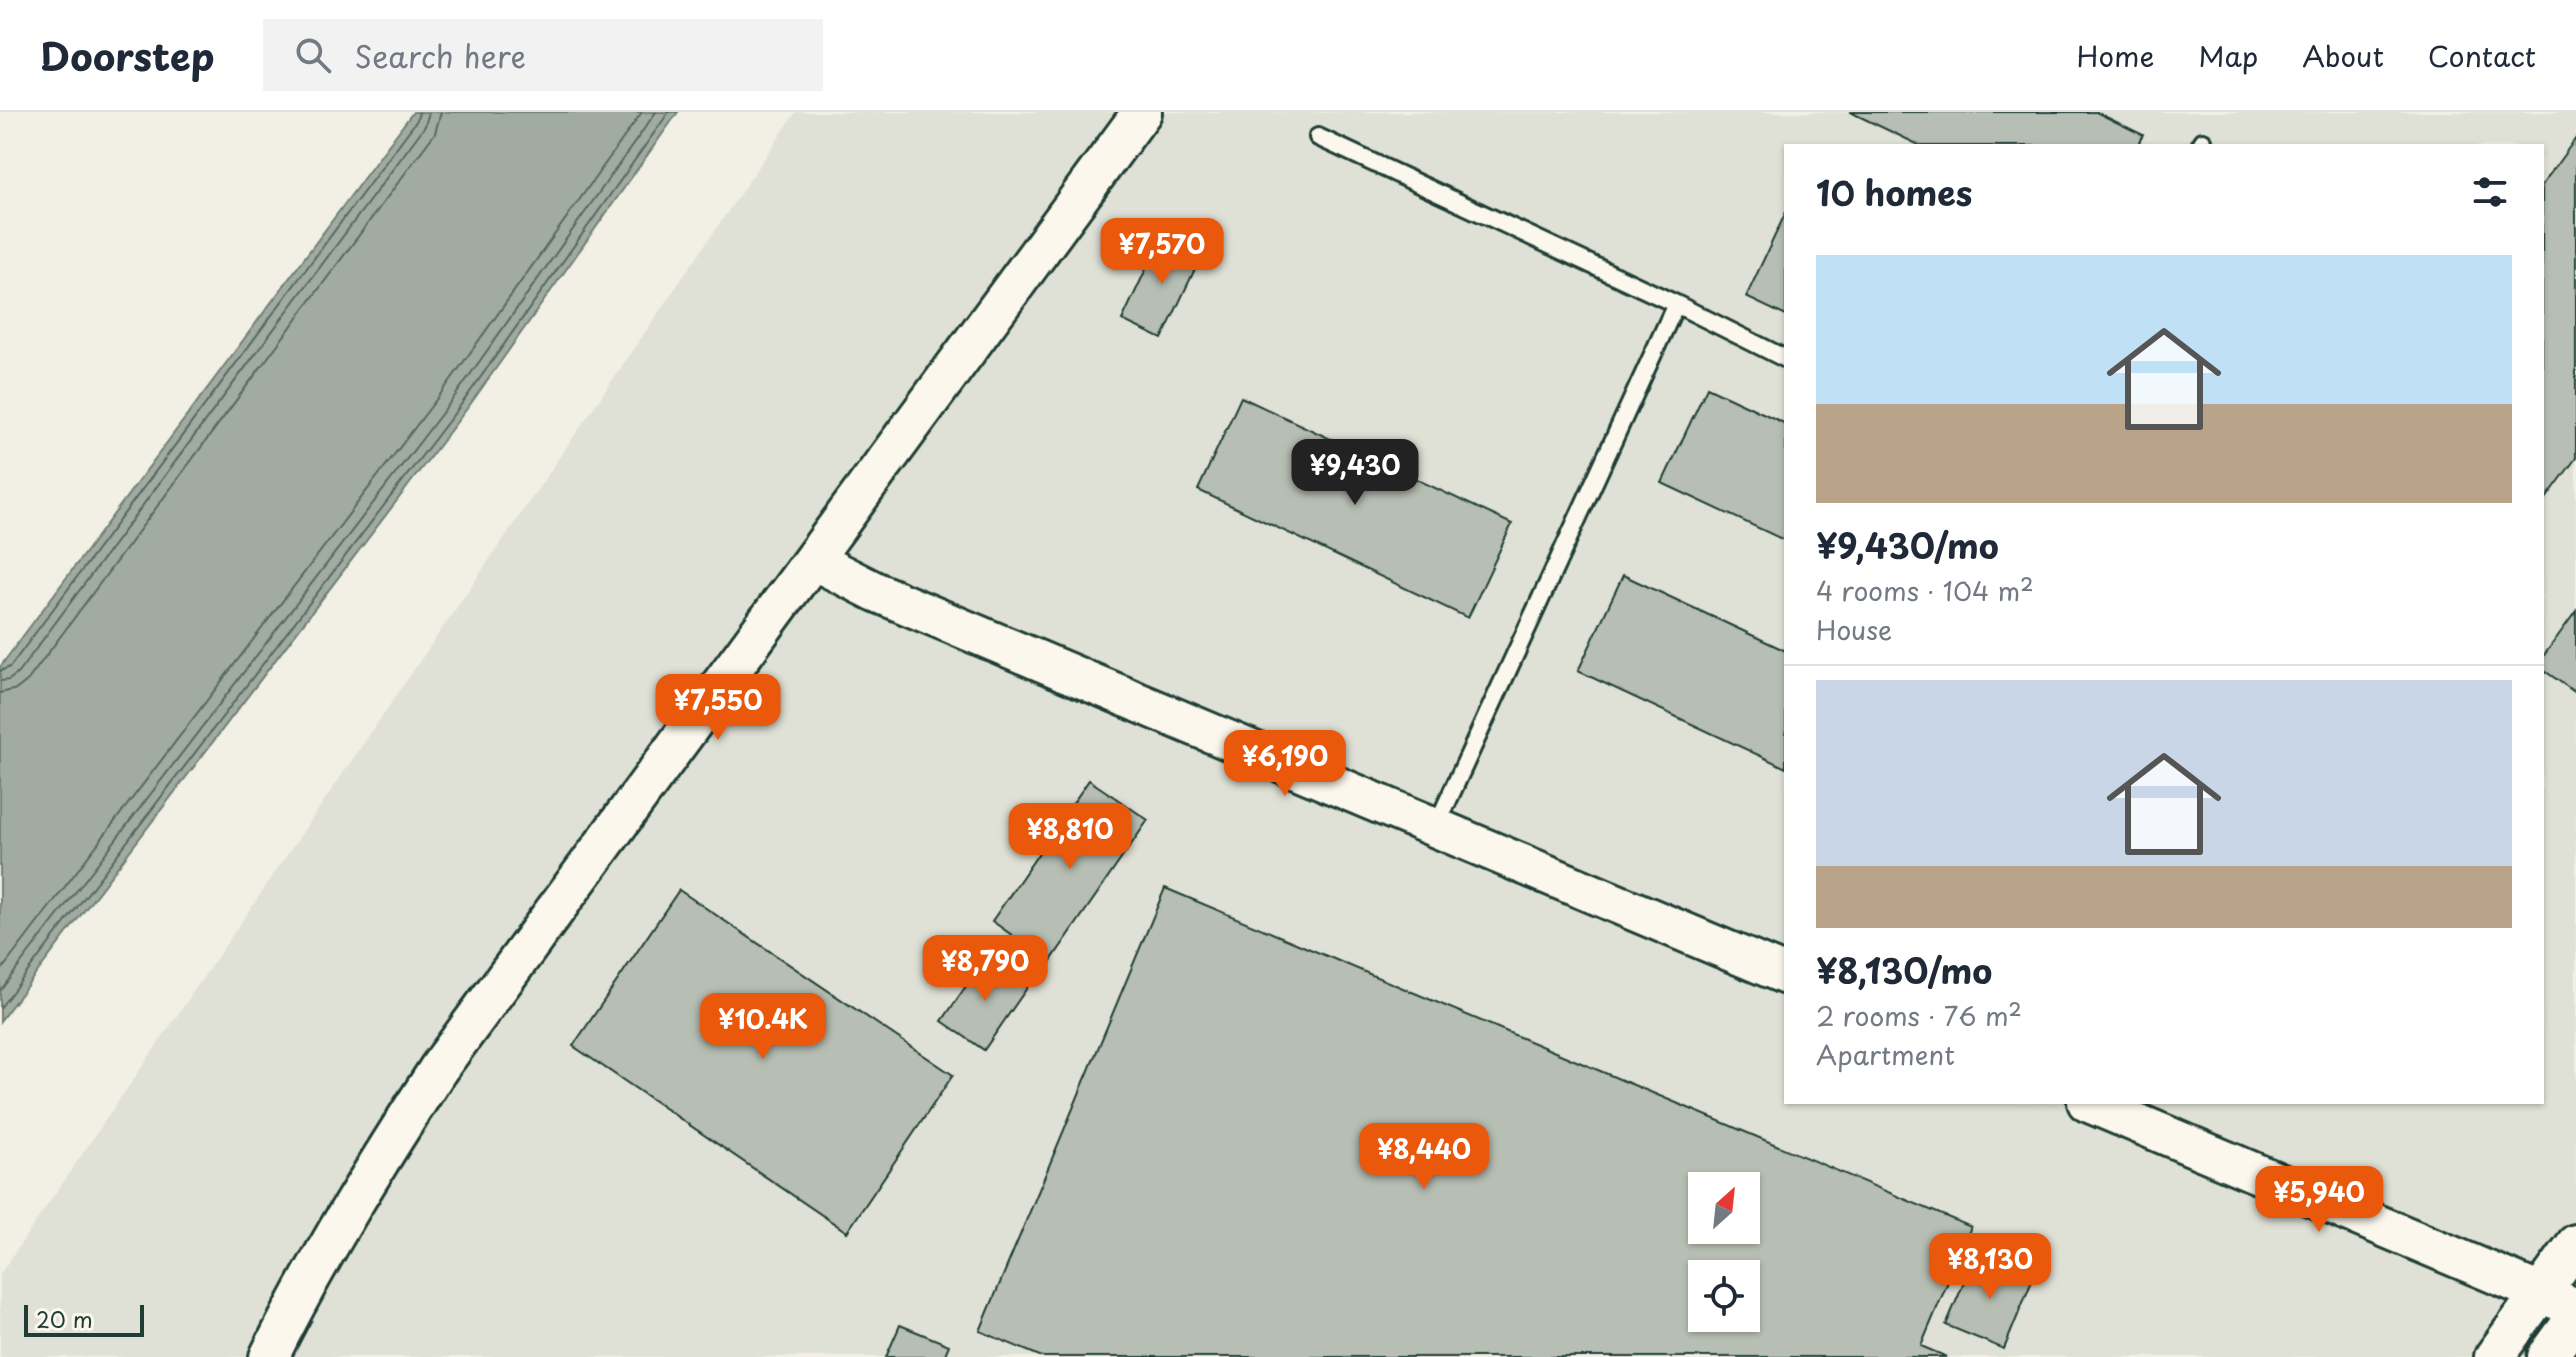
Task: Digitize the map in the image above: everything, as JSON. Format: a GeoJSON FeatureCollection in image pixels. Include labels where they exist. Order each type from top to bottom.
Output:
{"type":"FeatureCollection","features":[{"type":"Feature","properties":{"kind":"street"},"geometry":{"type":"LineString","coordinates":[[269,1357],[316,1265],[439,1068],[1142,112]]}},
{"type":"Feature","properties":{"kind":"street"},"geometry":{"type":"LineString","coordinates":[[820,549],[890,573],[1784,950]]}},
{"type":"Feature","properties":{"kind":"street"},"geometry":{"type":"LineString","coordinates":[[820,549],[876,592],[1784,974]]}},
{"type":"Feature","properties":{"kind":"street"},"geometry":{"type":"LineString","coordinates":[[2092,1104],[2557,1284]]}},
{"type":"Feature","properties":{"kind":"street"},"geometry":{"type":"LineString","coordinates":[[2149,1104],[2557,1284],[2576,1308]]}},
{"type":"Feature","properties":{"kind":"street"},"geometry":{"type":"LineString","coordinates":[[2494,1357],[2557,1284],[2576,1244]]}},
{"type":"Feature","properties":{"kind":"street"},"geometry":{"type":"LineString","coordinates":[[2547,1357],[2576,1317]]}},
{"type":"Feature","properties":{"kind":"lane"},"geometry":{"type":"LineString","coordinates":[[1318,137],[1676,304],[1784,358]]}},
{"type":"Feature","properties":{"kind":"lane"},"geometry":{"type":"LineString","coordinates":[[1445,807],[1676,304]]}},
{"type":"Feature","properties":{"kind":"shaded area"},"geometry":{"type":"Polygon","coordinates":[[[796,112],[2576,112],[2576,1357],[0,1357],[0,1274],[796,112]]]}},
{"type":"Feature","properties":{"kind":"water"},"geometry":{"type":"Polygon","coordinates":[[[413,112],[678,112],[469,406],[0,1021],[0,667],[413,112]]]}},
{"type":"Feature","properties":{"kind":"building"},"geometry":{"type":"Polygon","coordinates":[[[1850,112],[2096,112],[2143,135],[2138,144],[1917,144],[1850,112]]]}},
{"type":"Feature","properties":{"kind":"building"},"geometry":{"type":"Polygon","coordinates":[[[2576,138],[2576,458],[2544,501],[2544,182],[2576,138]]]}},
{"type":"Feature","properties":{"kind":"building"},"geometry":{"type":"Polygon","coordinates":[[[1784,216],[1784,315],[1746,297],[1784,216]]]}},
{"type":"Feature","properties":{"kind":"building"},"geometry":{"type":"Polygon","coordinates":[[[1163,233],[1203,252],[1162,339],[1122,320],[1163,233]]]}},
{"type":"Feature","properties":{"kind":"building"},"geometry":{"type":"Polygon","coordinates":[[[1707,387],[1784,423],[1784,540],[1662,483],[1707,387]]]}},
{"type":"Feature","properties":{"kind":"building"},"geometry":{"type":"Polygon","coordinates":[[[1241,397],[1512,524],[1468,618],[1198,490],[1241,397]]]}},
{"type":"Feature","properties":{"kind":"building"},"geometry":{"type":"Polygon","coordinates":[[[1623,575],[1784,650],[1784,767],[1578,671],[1623,575]]]}},
{"type":"Feature","properties":{"kind":"building"},"geometry":{"type":"Polygon","coordinates":[[[2576,611],[2576,693],[2544,670],[2544,655],[2576,611]]]}},
{"type":"Feature","properties":{"kind":"building"},"geometry":{"type":"Polygon","coordinates":[[[1089,780],[1148,820],[1050,962],[992,921],[1089,780]]]}},
{"type":"Feature","properties":{"kind":"building"},"geometry":{"type":"Polygon","coordinates":[[[1165,888],[1971,1227],[1921,1346],[1947,1357],[1042,1357],[980,1331],[1165,888]]]}},
{"type":"Feature","properties":{"kind":"building"},"geometry":{"type":"Polygon","coordinates":[[[679,890],[953,1075],[847,1232],[573,1046],[679,890]]]}},
{"type":"Feature","properties":{"kind":"building"},"geometry":{"type":"Polygon","coordinates":[[[986,957],[1029,985],[984,1050],[942,1021],[986,957]]]}},
{"type":"Feature","properties":{"kind":"building"},"geometry":{"type":"Polygon","coordinates":[[[1977,1252],[2034,1276],[2004,1349],[1946,1325],[1977,1252]]]}},
{"type":"Feature","properties":{"kind":"building"},"geometry":{"type":"Polygon","coordinates":[[[900,1325],[949,1345],[944,1357],[886,1357],[900,1325]]]}}]}
